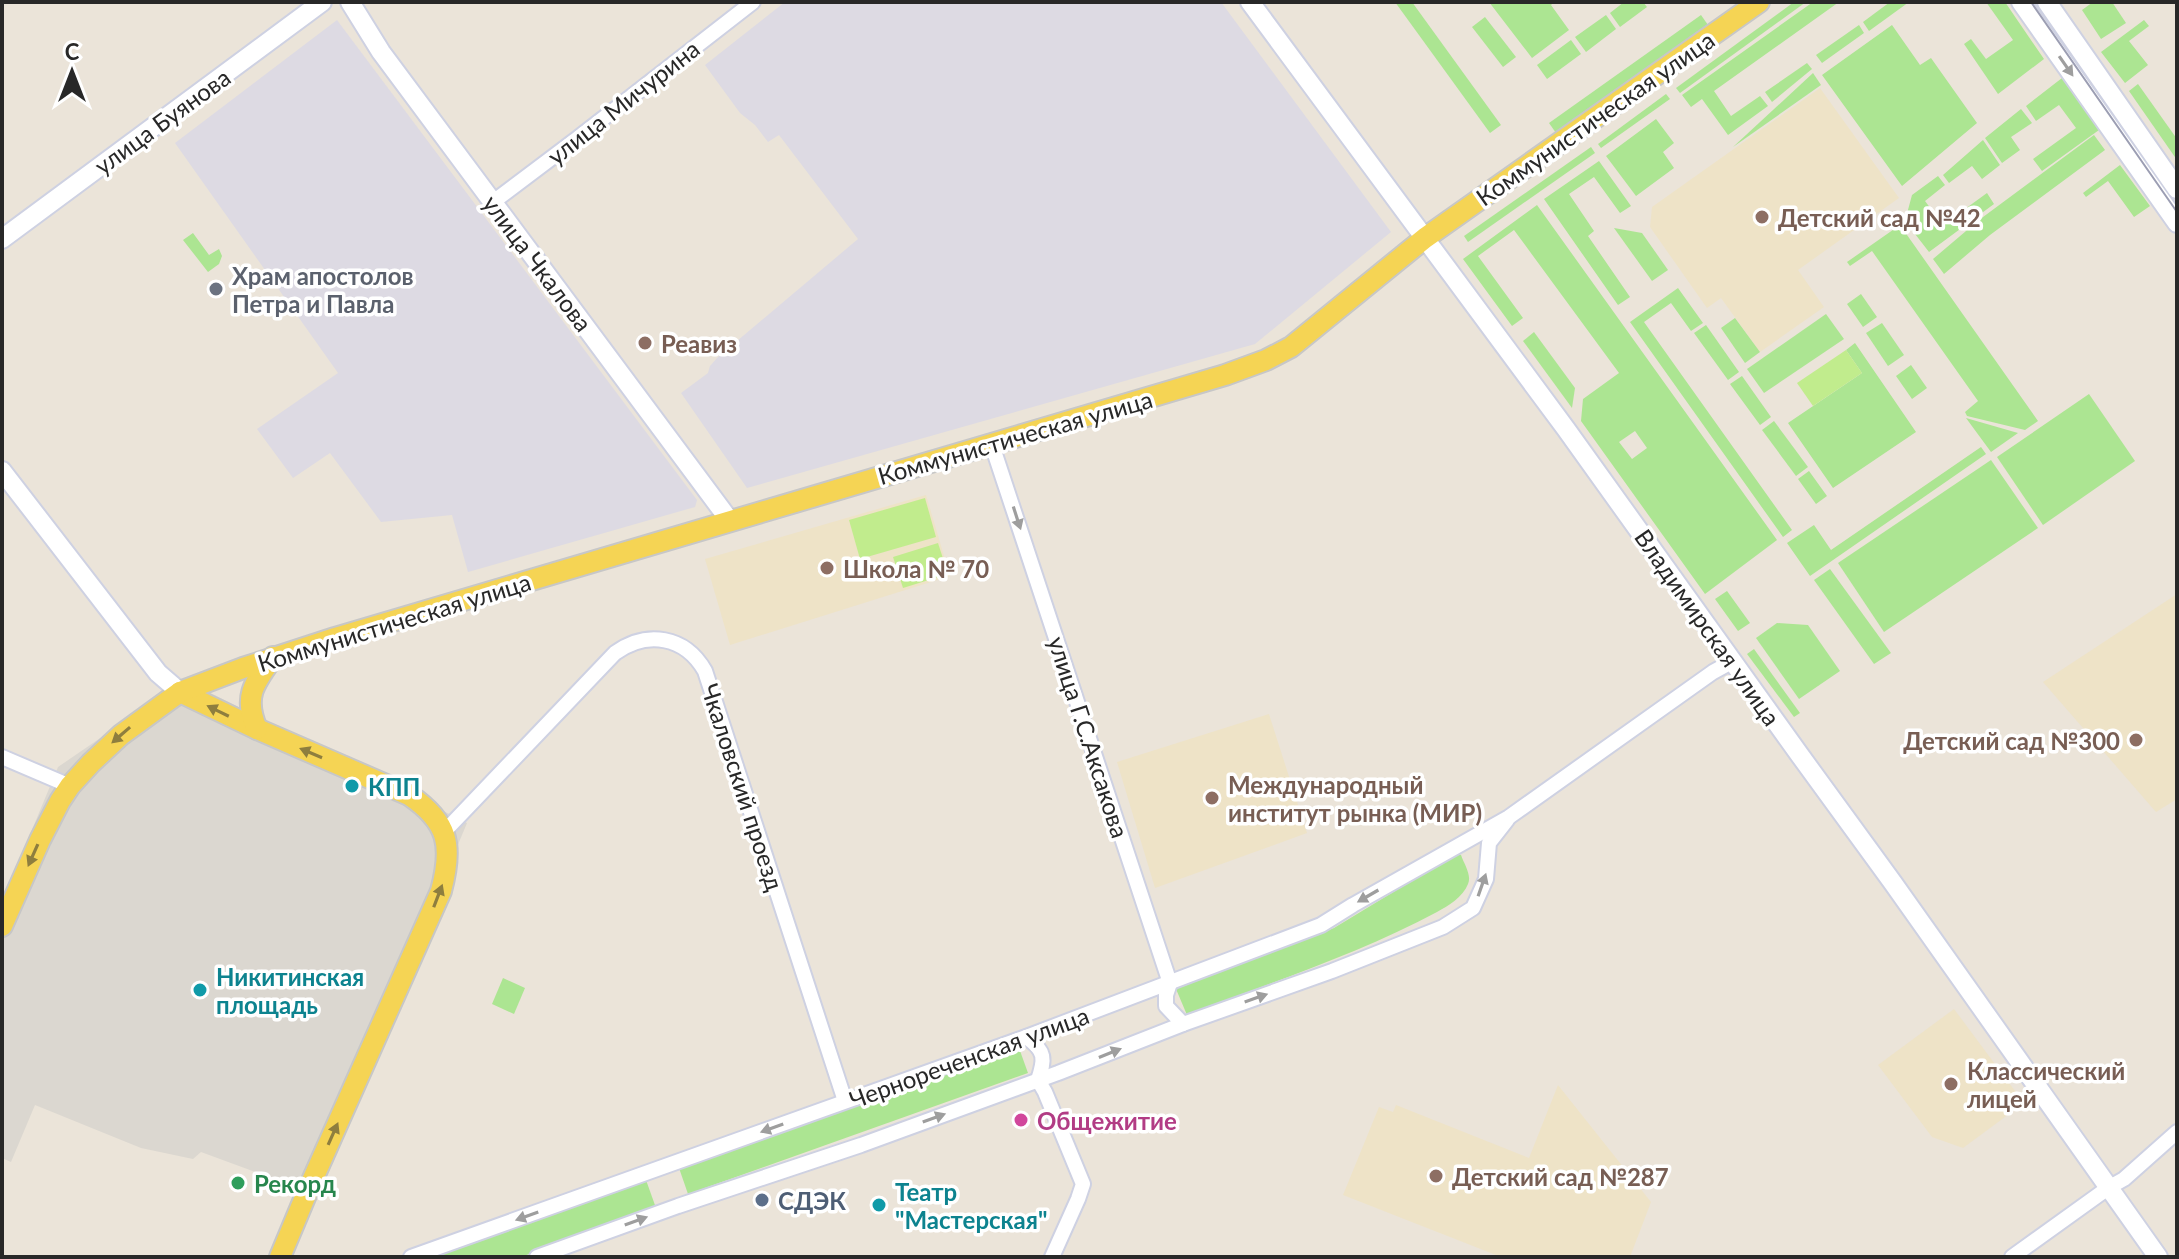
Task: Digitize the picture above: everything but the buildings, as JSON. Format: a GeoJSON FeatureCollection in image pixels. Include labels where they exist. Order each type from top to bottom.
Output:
{"type":"FeatureCollection","features":[{"type":"Feature","properties":{"kind":"main road","name":"Коммунистическая улица"},"geometry":{"type":"LineString","coordinates":[[2,926],[40,840],[70,786],[121,735],[180,692],[273,657],[992,445],[1266,360],[1291,347],[1425,238],[1759,2]]}},
{"type":"Feature","properties":{"kind":"main road"},"geometry":{"type":"LineString","coordinates":[[257,729],[250,701],[252,691],[273,657]]}},
{"type":"Feature","properties":{"kind":"main road"},"geometry":{"type":"LineString","coordinates":[[180,692],[409,795],[431,811],[445,831],[447,867],[441,891],[280,1257]]}},
{"type":"Feature","properties":{"kind":"street","name":"улица Буянова"},"geometry":{"type":"LineString","coordinates":[[2,239],[322,2]]}},
{"type":"Feature","properties":{"kind":"street","name":"улица Чкалова"},"geometry":{"type":"LineString","coordinates":[[350,2],[381,52],[730,521]]}},
{"type":"Feature","properties":{"kind":"street","name":"улица Мичурина"},"geometry":{"type":"LineString","coordinates":[[493,202],[753,2]]}},
{"type":"Feature","properties":{"kind":"street","name":"Владимирская улица"},"geometry":{"type":"LineString","coordinates":[[1250,2],[1557,416],[2158,1257]]}},
{"type":"Feature","properties":{"kind":"street"},"geometry":{"type":"LineString","coordinates":[[2021,2],[2177,223]]}},
{"type":"Feature","properties":{"kind":"street"},"geometry":{"type":"LineString","coordinates":[[2047,2],[2177,189]]}},
{"type":"Feature","properties":{"kind":"street","name":"улица Г.С.Аксакова"},"geometry":{"type":"LineString","coordinates":[[992,445],[1170,983],[1166,1006],[1183,1024]]}},
{"type":"Feature","properties":{"kind":"street"},"geometry":{"type":"LineString","coordinates":[[2,471],[158,673],[180,692]]}},
{"type":"Feature","properties":{"kind":"street","name":"Чкаловский проезд"},"geometry":{"type":"LineString","coordinates":[[445,831],[615,653],[626,645],[644,640],[677,643],[691,651],[705,671],[845,1101]]}},
{"type":"Feature","properties":{"kind":"street","name":"Чернореченская улица"},"geometry":{"type":"LineString","coordinates":[[411,1257],[1026,1037],[1321,925],[1509,817],[1713,672],[1733,661]]}},
{"type":"Feature","properties":{"kind":"street"},"geometry":{"type":"LineString","coordinates":[[2,757],[70,786]]}},
{"type":"Feature","properties":{"kind":"street","name":"Чернореченская улица"},"geometry":{"type":"LineString","coordinates":[[537,1257],[861,1145],[1443,927],[1473,908],[1486,879],[1489,843],[1509,817]]}},
{"type":"Feature","properties":{"kind":"street"},"geometry":{"type":"LineString","coordinates":[[1026,1037],[1042,1053],[1043,1065],[1038,1080],[1083,1184],[1052,1257]]}},
{"type":"Feature","properties":{"kind":"street"},"geometry":{"type":"LineString","coordinates":[[2012,1257],[2124,1179],[2177,1132]]}},
{"type":"Feature","properties":{"kind":"shaded area"},"geometry":{"type":"Polygon","coordinates":[[[785,2],[1221,2],[1391,232],[1255,344],[747,488],[681,393],[708,373],[718,357],[858,239],[779,135],[768,142],[755,125],[740,113],[705,65],[785,2]]]}},
{"type":"Feature","properties":{"kind":"shaded area"},"geometry":{"type":"Polygon","coordinates":[[[337,20],[697,500],[695,507],[468,572],[452,515],[381,522],[330,453],[293,478],[257,429],[338,373],[175,143],[337,20]]]}},
{"type":"Feature","properties":{"kind":"shaded area","name":"Детский сад №42"},"geometry":{"type":"Polygon","coordinates":[[[1820,88],[1899,198],[1798,270],[1824,307],[1760,352],[1721,298],[1707,308],[1650,227],[1652,207],[1820,88]]]}},
{"type":"Feature","properties":{"kind":"shaded area","name":"Школа № 70"},"geometry":{"type":"Polygon","coordinates":[[[926,495],[950,576],[730,645],[705,559],[926,495]]]}},
{"type":"Feature","properties":{"kind":"shaded area","name":"Детский сад №300"},"geometry":{"type":"Polygon","coordinates":[[[2177,594],[2177,799],[2156,812],[2043,682],[2177,594]]]}},
{"type":"Feature","properties":{"kind":"shaded area","name":"Никитинская площадь"},"geometry":{"type":"Polygon","coordinates":[[[185,680],[467,823],[313,1193],[201,1152],[193,1159],[141,1148],[35,1105],[11,1162],[2,1158],[2,902],[58,767],[185,680]]]}},
{"type":"Feature","properties":{"kind":"shaded area","name":"Международный институт рынка (МИР)"},"geometry":{"type":"Polygon","coordinates":[[[1269,714],[1307,833],[1155,888],[1117,762],[1269,714]]]}},
{"type":"Feature","properties":{"kind":"shaded area","name":"Классический лицей"},"geometry":{"type":"Polygon","coordinates":[[[1954,1009],[2024,1103],[1963,1148],[1932,1137],[1878,1065],[1954,1009]]]}},
{"type":"Feature","properties":{"kind":"shaded area"},"geometry":{"type":"Polygon","coordinates":[[[1558,1085],[1651,1202],[1630,1257],[1501,1257],[1343,1195],[1379,1107],[1393,1112],[1396,1105],[1529,1158],[1558,1085]]]}},
{"type":"Feature","properties":{"kind":"green space"},"geometry":{"type":"Polygon","coordinates":[[[1395,2],[1412,2],[1501,125],[1490,133],[1395,2]]]}},
{"type":"Feature","properties":{"kind":"green space"},"geometry":{"type":"Polygon","coordinates":[[[1489,2],[1554,2],[1551,5],[1569,30],[1532,58],[1489,2]]]}},
{"type":"Feature","properties":{"kind":"green space"},"geometry":{"type":"Polygon","coordinates":[[[1624,2],[1643,2],[1647,7],[1620,27],[1610,13],[1624,2]]]}},
{"type":"Feature","properties":{"kind":"green space"},"geometry":{"type":"Polygon","coordinates":[[[1794,2],[1806,2],[1680,93],[1676,88],[1794,2]]]}},
{"type":"Feature","properties":{"kind":"green space"},"geometry":{"type":"Polygon","coordinates":[[[1813,2],[1839,2],[1714,91],[1731,116],[1760,96],[1768,106],[1728,135],[1702,99],[1691,107],[1682,95],[1813,2]]]}},
{"type":"Feature","properties":{"kind":"green space"},"geometry":{"type":"Polygon","coordinates":[[[1890,2],[1909,2],[1869,31],[1863,22],[1890,2]]]}},
{"type":"Feature","properties":{"kind":"green space"},"geometry":{"type":"Polygon","coordinates":[[[1986,2],[2005,2],[2044,59],[1998,94],[1964,44],[1971,39],[1986,59],[2013,40],[1986,2]]]}},
{"type":"Feature","properties":{"kind":"green space"},"geometry":{"type":"Polygon","coordinates":[[[2093,2],[2112,2],[2126,23],[2101,39],[2082,10],[2093,2]]]}},
{"type":"Feature","properties":{"kind":"green space"},"geometry":{"type":"Polygon","coordinates":[[[1606,15],[1616,29],[1586,52],[1575,37],[1606,15]]]}},
{"type":"Feature","properties":{"kind":"green space"},"geometry":{"type":"Polygon","coordinates":[[[1701,15],[1708,25],[1556,133],[1549,123],[1701,15]]]}},
{"type":"Feature","properties":{"kind":"green space"},"geometry":{"type":"Polygon","coordinates":[[[1485,17],[1516,57],[1503,67],[1472,27],[1485,17]]]}},
{"type":"Feature","properties":{"kind":"green space"},"geometry":{"type":"Polygon","coordinates":[[[2144,20],[2149,26],[2129,41],[2148,65],[2125,83],[2101,52],[2144,20]]]}},
{"type":"Feature","properties":{"kind":"green space"},"geometry":{"type":"Polygon","coordinates":[[[1859,25],[1864,33],[1822,63],[1816,55],[1859,25]]]}},
{"type":"Feature","properties":{"kind":"green space"},"geometry":{"type":"Polygon","coordinates":[[[1892,25],[1920,65],[1931,58],[1977,123],[1902,186],[1822,75],[1892,25]]]}},
{"type":"Feature","properties":{"kind":"green space"},"geometry":{"type":"Polygon","coordinates":[[[1571,40],[1581,54],[1547,79],[1537,65],[1571,40]]]}},
{"type":"Feature","properties":{"kind":"green space"},"geometry":{"type":"Polygon","coordinates":[[[1807,63],[1812,69],[1772,102],[1765,92],[1807,63]]]}},
{"type":"Feature","properties":{"kind":"green space"},"geometry":{"type":"Polygon","coordinates":[[[1813,73],[1821,85],[1733,147],[1813,73]]]}},
{"type":"Feature","properties":{"kind":"green space"},"geometry":{"type":"Polygon","coordinates":[[[2062,78],[2099,130],[2042,171],[2033,159],[2076,128],[2059,105],[2036,121],[2026,106],[2062,78]]]}},
{"type":"Feature","properties":{"kind":"green space"},"geometry":{"type":"Polygon","coordinates":[[[2138,84],[2177,139],[2177,160],[2129,91],[2138,84]]]}},
{"type":"Feature","properties":{"kind":"green space"},"geometry":{"type":"Polygon","coordinates":[[[1666,94],[1670,99],[1601,148],[1598,144],[1666,94]]]}},
{"type":"Feature","properties":{"kind":"green space"},"geometry":{"type":"Polygon","coordinates":[[[2021,109],[2032,123],[2011,137],[2020,150],[2002,163],[1985,138],[2021,109]]]}},
{"type":"Feature","properties":{"kind":"green space"},"geometry":{"type":"Polygon","coordinates":[[[1656,119],[1674,143],[1663,152],[1674,168],[1636,196],[1606,156],[1656,119]]]}},
{"type":"Feature","properties":{"kind":"green space"},"geometry":{"type":"Polygon","coordinates":[[[2094,135],[2105,150],[1990,235],[1944,274],[1933,259],[1979,220],[2094,135]]]}},
{"type":"Feature","properties":{"kind":"green space"},"geometry":{"type":"Polygon","coordinates":[[[1983,140],[2000,165],[1982,179],[1972,166],[1949,183],[1943,175],[1983,140]]]}},
{"type":"Feature","properties":{"kind":"green space"},"geometry":{"type":"Polygon","coordinates":[[[1591,147],[1595,153],[1468,242],[1464,236],[1591,147]]]}},
{"type":"Feature","properties":{"kind":"green space"},"geometry":{"type":"Polygon","coordinates":[[[1599,161],[1631,206],[1620,213],[1594,177],[1569,194],[1594,231],[1588,236],[1630,297],[1618,305],[1544,199],[1599,161]]]}},
{"type":"Feature","properties":{"kind":"green space"},"geometry":{"type":"Polygon","coordinates":[[[2120,165],[2150,206],[2134,217],[2108,181],[2086,197],[2083,193],[2120,165]]]}},
{"type":"Feature","properties":{"kind":"green space"},"geometry":{"type":"Polygon","coordinates":[[[1938,176],[1945,185],[1925,201],[1943,225],[1987,193],[1994,204],[1929,252],[1905,221],[1912,195],[1938,176]]]}},
{"type":"Feature","properties":{"kind":"green space"},"geometry":{"type":"Polygon","coordinates":[[[1537,205],[1777,540],[1705,594],[1581,421],[1583,399],[1619,373],[1514,230],[1478,256],[1523,318],[1512,326],[1463,259],[1537,205]],[[1635,431],[1619,442],[1632,459],[1647,448],[1635,431]]]}},
{"type":"Feature","properties":{"kind":"green space"},"geometry":{"type":"Polygon","coordinates":[[[1900,225],[2038,421],[2025,430],[1967,416],[1965,412],[1978,401],[1872,251],[1850,266],[1847,262],[1900,225]]]}},
{"type":"Feature","properties":{"kind":"green space"},"geometry":{"type":"Polygon","coordinates":[[[1614,228],[1642,233],[1668,270],[1652,281],[1614,228]]]}},
{"type":"Feature","properties":{"kind":"green space"},"geometry":{"type":"Polygon","coordinates":[[[193,233],[209,255],[219,249],[222,256],[219,264],[208,272],[183,240],[193,233]]]}},
{"type":"Feature","properties":{"kind":"green space"},"geometry":{"type":"Polygon","coordinates":[[[1678,288],[1703,323],[1691,331],[1671,303],[1644,322],[1792,530],[1783,537],[1630,322],[1678,288]]]}},
{"type":"Feature","properties":{"kind":"green space"},"geometry":{"type":"Polygon","coordinates":[[[1861,294],[1877,317],[1863,327],[1847,304],[1861,294]]]}},
{"type":"Feature","properties":{"kind":"green space"},"geometry":{"type":"Polygon","coordinates":[[[1826,314],[1844,339],[1764,393],[1747,369],[1826,314]]]}},
{"type":"Feature","properties":{"kind":"green space"},"geometry":{"type":"Polygon","coordinates":[[[1735,318],[1760,352],[1745,363],[1721,328],[1735,318]]]}},
{"type":"Feature","properties":{"kind":"green space"},"geometry":{"type":"Polygon","coordinates":[[[1882,323],[1904,355],[1888,366],[1866,333],[1882,323]]]}},
{"type":"Feature","properties":{"kind":"green space"},"geometry":{"type":"Polygon","coordinates":[[[1706,325],[1739,372],[1728,380],[1694,333],[1706,325]]]}},
{"type":"Feature","properties":{"kind":"green space"},"geometry":{"type":"Polygon","coordinates":[[[1534,332],[1575,388],[1572,408],[1523,341],[1534,332]]]}},
{"type":"Feature","properties":{"kind":"green space"},"geometry":{"type":"Polygon","coordinates":[[[1855,343],[1916,432],[1833,488],[1788,423],[1862,373],[1846,350],[1855,343]]]}},
{"type":"Feature","properties":{"kind":"green space"},"geometry":{"type":"Polygon","coordinates":[[[1846,350],[1862,373],[1813,406],[1797,383],[1846,350]]]}},
{"type":"Feature","properties":{"kind":"green space"},"geometry":{"type":"Polygon","coordinates":[[[1911,365],[1927,388],[1912,399],[1896,376],[1911,365]]]}},
{"type":"Feature","properties":{"kind":"green space"},"geometry":{"type":"Polygon","coordinates":[[[1742,376],[1771,417],[1760,425],[1730,384],[1742,376]]]}},
{"type":"Feature","properties":{"kind":"green space"},"geometry":{"type":"Polygon","coordinates":[[[2089,394],[2135,461],[2043,525],[1997,457],[2089,394]]]}},
{"type":"Feature","properties":{"kind":"green space"},"geometry":{"type":"Polygon","coordinates":[[[1966,418],[2018,433],[1991,452],[1966,418]]]}},
{"type":"Feature","properties":{"kind":"green space"},"geometry":{"type":"Polygon","coordinates":[[[1774,421],[1808,467],[1796,476],[1762,430],[1774,421]]]}},
{"type":"Feature","properties":{"kind":"green space"},"geometry":{"type":"Polygon","coordinates":[[[1981,447],[1986,454],[1810,576],[1787,543],[1814,525],[1831,550],[1981,447]]]}},
{"type":"Feature","properties":{"kind":"green space"},"geometry":{"type":"Polygon","coordinates":[[[1991,460],[2038,528],[1884,632],[1838,563],[1991,460]]]}},
{"type":"Feature","properties":{"kind":"green space"},"geometry":{"type":"Polygon","coordinates":[[[1809,471],[1827,496],[1816,504],[1798,479],[1809,471]]]}},
{"type":"Feature","properties":{"kind":"green space"},"geometry":{"type":"Polygon","coordinates":[[[925,498],[936,537],[860,559],[849,520],[925,498]]]}},
{"type":"Feature","properties":{"kind":"green space"},"geometry":{"type":"Polygon","coordinates":[[[938,543],[948,574],[903,588],[893,557],[938,543]]]}},
{"type":"Feature","properties":{"kind":"green space"},"geometry":{"type":"Polygon","coordinates":[[[1830,569],[1891,653],[1874,664],[1814,580],[1830,569]]]}},
{"type":"Feature","properties":{"kind":"green space"},"geometry":{"type":"Polygon","coordinates":[[[1727,591],[1750,623],[1738,631],[1715,599],[1727,591]]]}},
{"type":"Feature","properties":{"kind":"green space"},"geometry":{"type":"Polygon","coordinates":[[[1777,623],[1808,625],[1840,671],[1799,699],[1756,638],[1777,623]]]}},
{"type":"Feature","properties":{"kind":"green space"},"geometry":{"type":"Polygon","coordinates":[[[1754,649],[1800,713],[1794,717],[1747,654],[1754,649]]]}},
{"type":"Feature","properties":{"kind":"green space"},"geometry":{"type":"Polygon","coordinates":[[[1456,854],[1461,855],[1469,881],[1463,893],[1446,907],[1345,955],[1187,1015],[1176,989],[1334,928],[1456,854]]]}},
{"type":"Feature","properties":{"kind":"green space"},"geometry":{"type":"Polygon","coordinates":[[[503,978],[525,988],[514,1014],[492,1004],[503,978]]]}},
{"type":"Feature","properties":{"kind":"green space"},"geometry":{"type":"Polygon","coordinates":[[[1019,1048],[1028,1073],[688,1194],[679,1168],[1019,1048]]]}},
{"type":"Feature","properties":{"kind":"green space"},"geometry":{"type":"Polygon","coordinates":[[[646,1180],[656,1208],[521,1257],[435,1257],[646,1180]]]}},
{"type":"Feature","properties":{"kind":"tram line"},"geometry":{"type":"LineString","coordinates":[[2031,2],[2177,212]]}},
{"type":"Feature","properties":{"kind":"place","name":"Детский сад №42"},"geometry":{"type":"Point","coordinates":[1762,217]}},
{"type":"Feature","properties":{"kind":"place","name":"Храм апостолов Петра и Павла"},"geometry":{"type":"Point","coordinates":[216,289]}},
{"type":"Feature","properties":{"kind":"place","name":"Реавиз"},"geometry":{"type":"Point","coordinates":[645,343]}},
{"type":"Feature","properties":{"kind":"place","name":"Школа № 70"},"geometry":{"type":"Point","coordinates":[827,568]}},
{"type":"Feature","properties":{"kind":"place","name":"Детский сад №300"},"geometry":{"type":"Point","coordinates":[2136,740]}},
{"type":"Feature","properties":{"kind":"place","name":"КПП"},"geometry":{"type":"Point","coordinates":[352,786]}},
{"type":"Feature","properties":{"kind":"place","name":"Международный институт рынка (МИР)"},"geometry":{"type":"Point","coordinates":[1212,798]}},
{"type":"Feature","properties":{"kind":"place","name":"Никитинская площадь"},"geometry":{"type":"Point","coordinates":[200,990]}},
{"type":"Feature","properties":{"kind":"place","name":"Классический лицей"},"geometry":{"type":"Point","coordinates":[1951,1084]}},
{"type":"Feature","properties":{"kind":"place","name":"Общежитие"},"geometry":{"type":"Point","coordinates":[1021,1120]}},
{"type":"Feature","properties":{"kind":"place","name":"Детский сад №287"},"geometry":{"type":"Point","coordinates":[1436,1176]}},
{"type":"Feature","properties":{"kind":"place","name":"Рекорд"},"geometry":{"type":"Point","coordinates":[238,1183]}},
{"type":"Feature","properties":{"kind":"place","name":"СДЭК"},"geometry":{"type":"Point","coordinates":[762,1200]}},
{"type":"Feature","properties":{"kind":"place","name":"Театр \"Мастерская\""},"geometry":{"type":"Point","coordinates":[879,1205]}}]}
